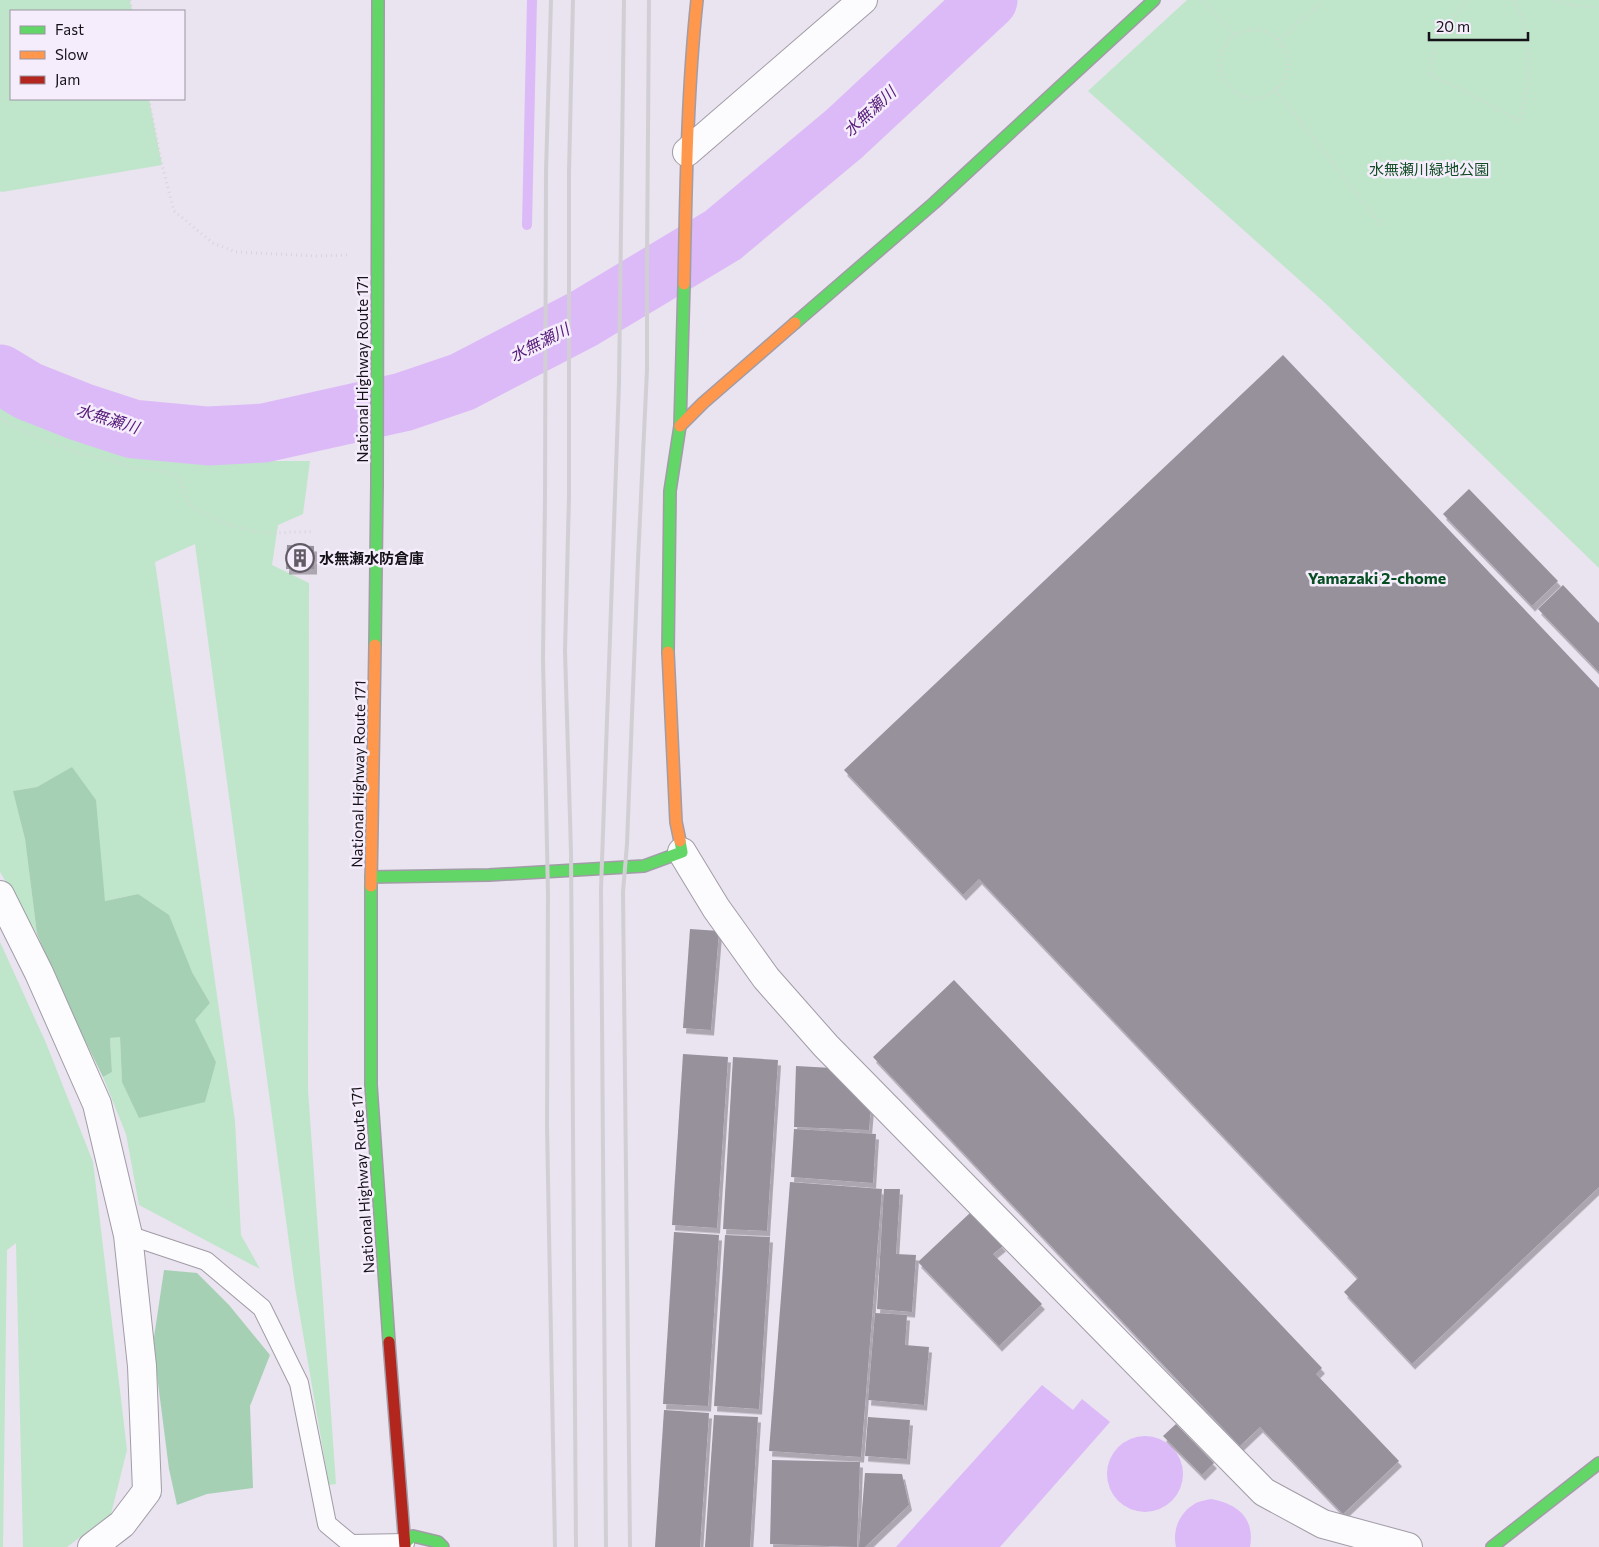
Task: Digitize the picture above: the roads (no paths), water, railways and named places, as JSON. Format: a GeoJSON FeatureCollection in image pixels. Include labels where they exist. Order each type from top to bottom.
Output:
{"type":"FeatureCollection","features":[{"type":"Feature","properties":{"kind":"main road","name":"National Highway Route 171"},"geometry":{"type":"LineString","coordinates":[[378,0],[377,485],[371,877],[371,1084],[381,1247],[405,1545]]}},
{"type":"Feature","properties":{"kind":"main road"},"geometry":{"type":"LineString","coordinates":[[371,877],[489,875],[644,866],[682,852],[675,812],[667,640],[670,491],[680,426],[687,152],[692,46],[697,0]]}},
{"type":"Feature","properties":{"kind":"main road"},"geometry":{"type":"LineString","coordinates":[[680,426],[703,402],[934,204],[1154,0]]}},
{"type":"Feature","properties":{"kind":"main road"},"geometry":{"type":"LineString","coordinates":[[1497,1546],[1599,1463]]}},
{"type":"Feature","properties":{"kind":"main road"},"geometry":{"type":"LineString","coordinates":[[405,1545],[413,1536],[438,1542],[443,1547]]}},
{"type":"Feature","properties":{"kind":"street"},"geometry":{"type":"LineString","coordinates":[[687,152],[863,0]]}},
{"type":"Feature","properties":{"kind":"street"},"geometry":{"type":"LineString","coordinates":[[682,852],[716,908],[766,978],[826,1046],[1264,1492],[1324,1524],[1408,1547]]}},
{"type":"Feature","properties":{"kind":"street"},"geometry":{"type":"LineString","coordinates":[[0,895],[39,973],[97,1104],[128,1235],[142,1366],[147,1491],[122,1524],[92,1547]]}},
{"type":"Feature","properties":{"kind":"lane"},"geometry":{"type":"LineString","coordinates":[[128,1235],[206,1260],[262,1308],[299,1383],[327,1524],[351,1544],[405,1545]]}},
{"type":"Feature","properties":{"kind":"waterway"},"geometry":{"type":"LineString","coordinates":[[527,225],[532,0]]}},
{"type":"Feature","properties":{"kind":"waterway","name":"水無瀬川"},"geometry":{"type":"LineString","coordinates":[[0,374],[28,391],[81,412],[133,429],[208,436],[264,433],[403,402],[462,382],[583,319],[723,235],[844,134],[988,0]]}},
{"type":"Feature","properties":{"kind":"railway"},"geometry":{"type":"LineString","coordinates":[[551,0],[546,171],[543,658],[548,894],[547,1126],[555,1547]]}},
{"type":"Feature","properties":{"kind":"railway"},"geometry":{"type":"LineString","coordinates":[[573,0],[569,172],[569,497],[565,651],[571,852],[576,1547]]}},
{"type":"Feature","properties":{"kind":"railway"},"geometry":{"type":"LineString","coordinates":[[606,1547],[601,889],[619,384],[624,0]]}},
{"type":"Feature","properties":{"kind":"railway"},"geometry":{"type":"LineString","coordinates":[[630,1547],[623,892],[627,844],[647,370],[649,0]]}},
{"type":"Feature","properties":{"kind":"place","name":"水無瀬水防倉庫"},"geometry":{"type":"Point","coordinates":[300,558]}},
{"type":"Feature","properties":{"kind":"district","name":"Yamazaki 2-chome"},"geometry":{"type":"Point","coordinates":[1377,577]}},
{"type":"Feature","properties":{"kind":"park label","name":"水無瀬川緑地公園"},"geometry":{"type":"Point","coordinates":[1429,169]}}]}
